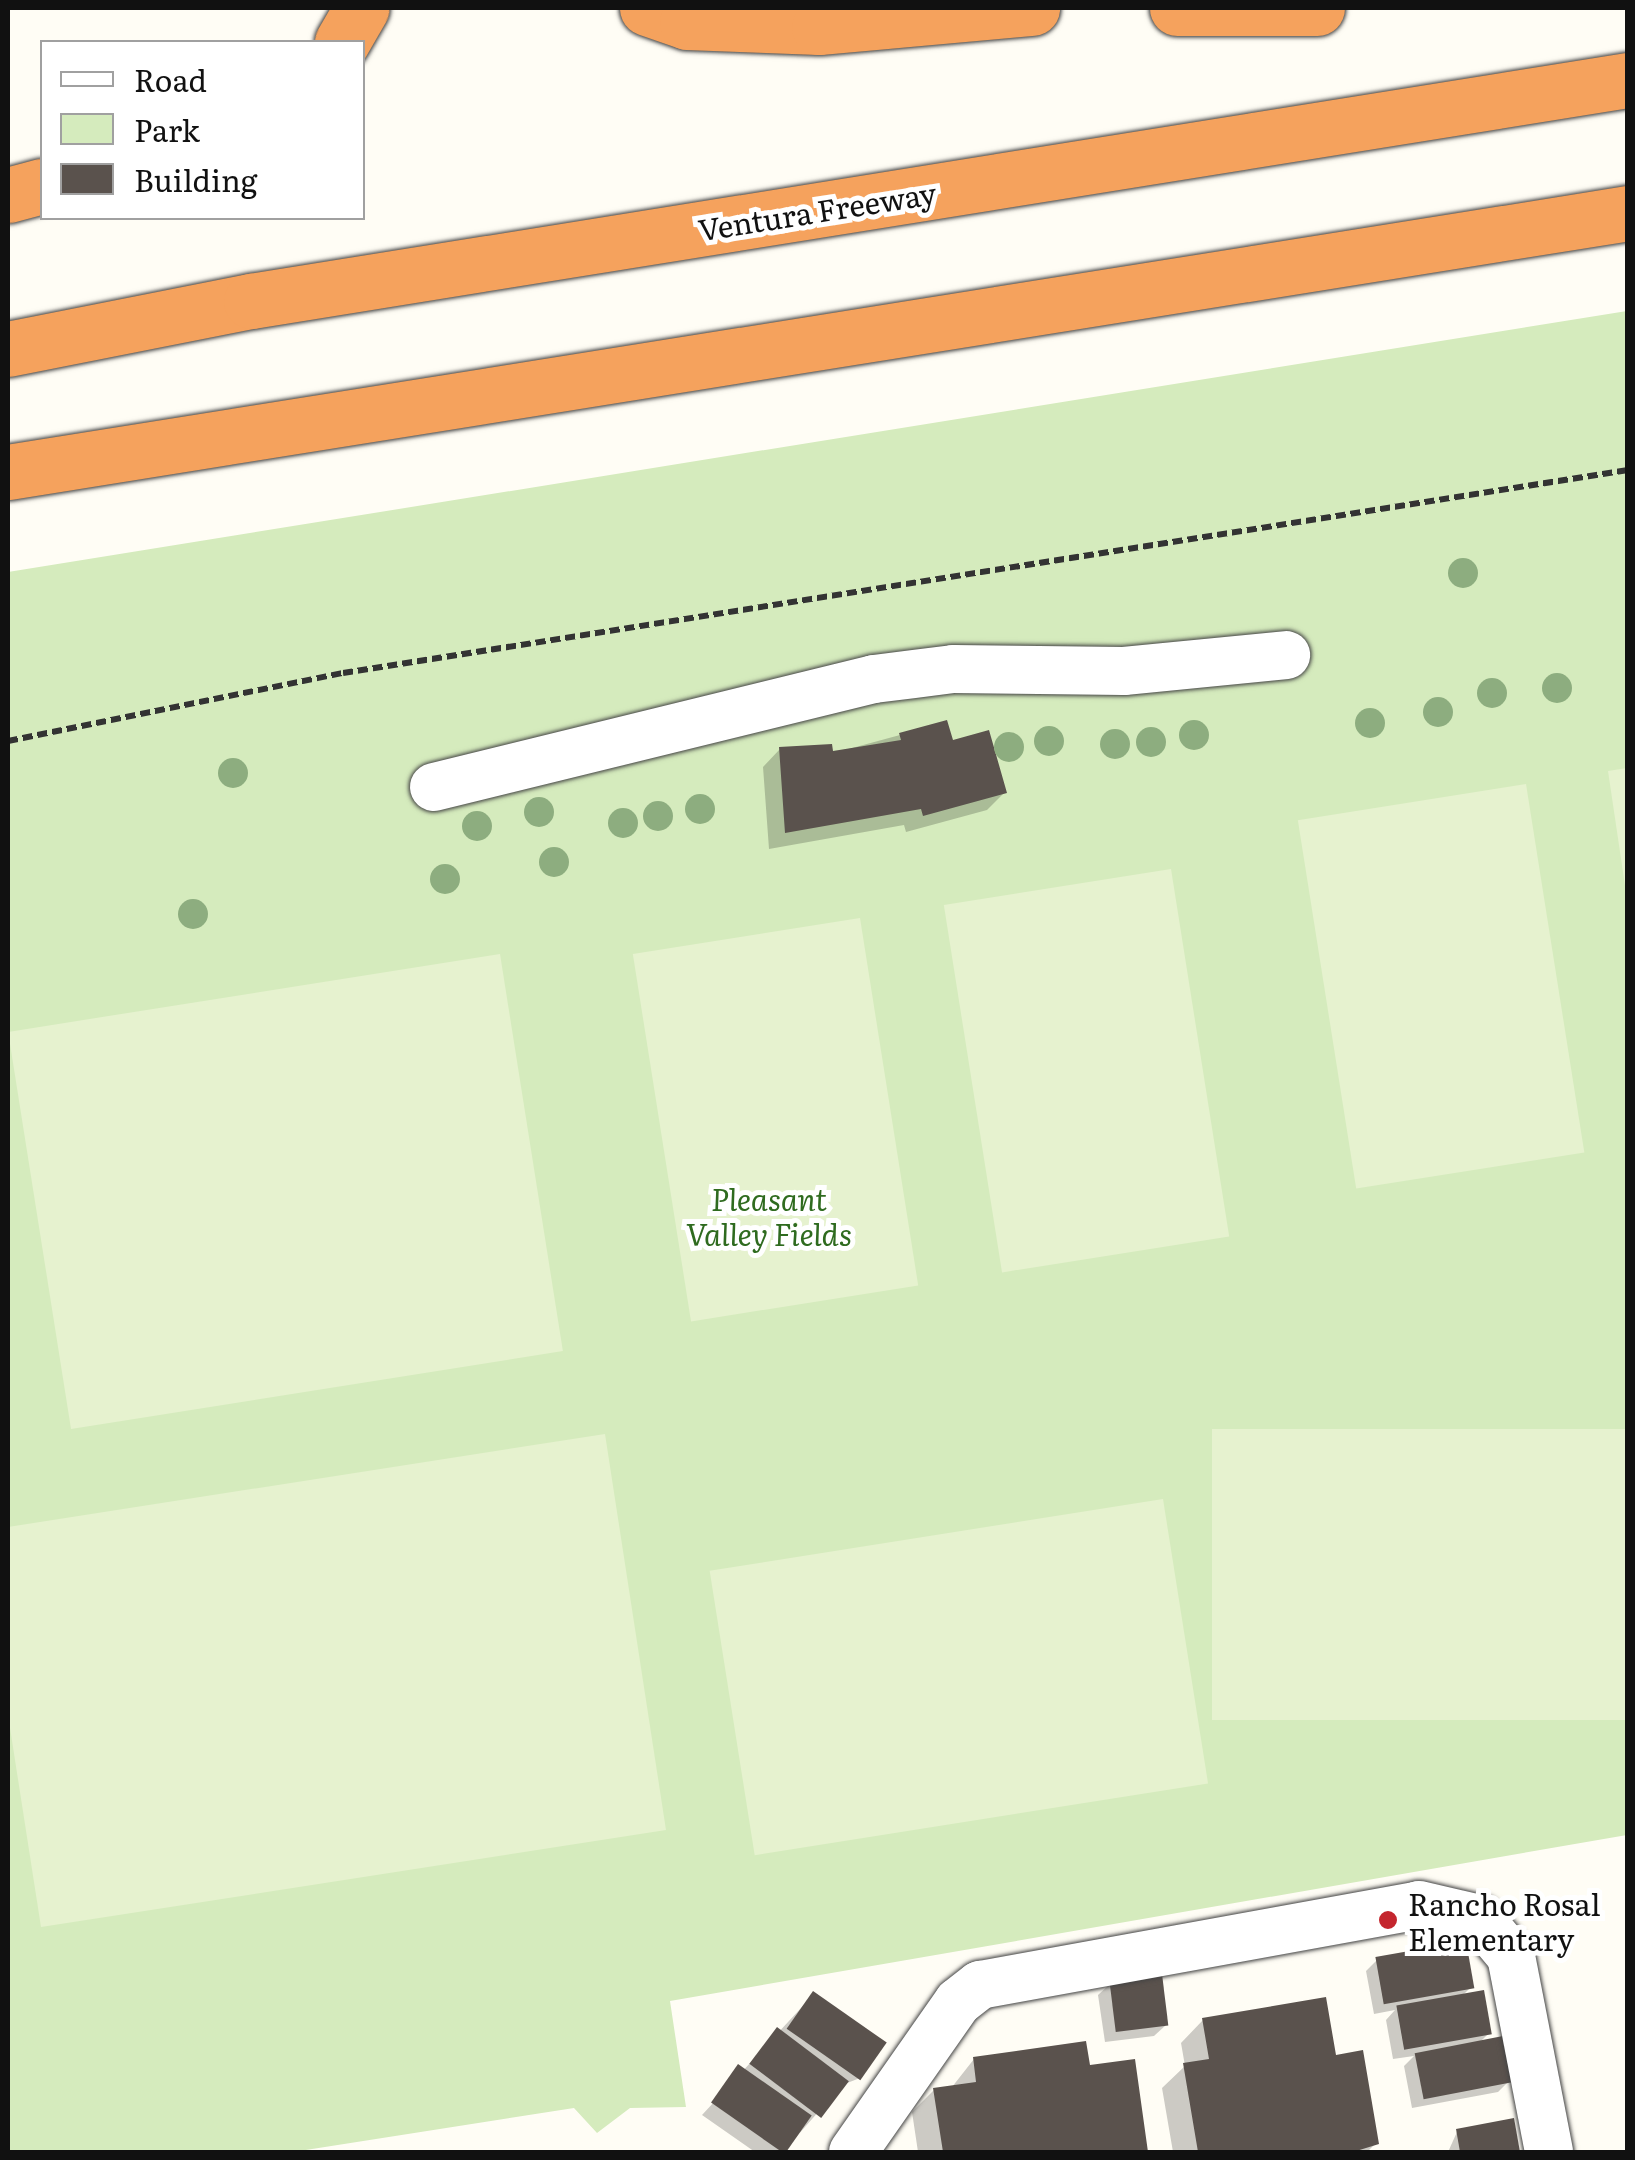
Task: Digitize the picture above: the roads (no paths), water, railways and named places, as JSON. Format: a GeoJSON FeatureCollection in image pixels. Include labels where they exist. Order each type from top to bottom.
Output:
{"type":"FeatureCollection","features":[{"type":"Feature","properties":{"kind":"highway"},"geometry":{"type":"LineString","coordinates":[[341,40],[342,8]]}},
{"type":"Feature","properties":{"kind":"highway"},"geometry":{"type":"LineString","coordinates":[[342,40],[362,8]]}},
{"type":"Feature","properties":{"kind":"highway"},"geometry":{"type":"LineString","coordinates":[[647,8],[686,22],[819,26],[1032,8]]}},
{"type":"Feature","properties":{"kind":"highway"},"geometry":{"type":"LineString","coordinates":[[1177,8],[1317,8]]}},
{"type":"Feature","properties":{"kind":"highway","name":"Ventura Freeway"},"geometry":{"type":"LineString","coordinates":[[8,349],[251,301],[1628,80]]}},
{"type":"Feature","properties":{"kind":"highway"},"geometry":{"type":"LineString","coordinates":[[8,196],[40,187]]}},
{"type":"Feature","properties":{"kind":"highway"},"geometry":{"type":"LineString","coordinates":[[8,472],[1628,213]]}},
{"type":"Feature","properties":{"kind":"lane"},"geometry":{"type":"LineString","coordinates":[[434,787],[874,679],[953,669],[1124,672],[1286,655]]}},
{"type":"Feature","properties":{"kind":"lane"},"geometry":{"type":"LineString","coordinates":[[853,2152],[958,2002],[980,1984],[1419,1905],[1480,1920],[1512,1956],[1549,2152]]}},
{"type":"Feature","properties":{"kind":"place","name":"Rancho Rosal Elementary"},"geometry":{"type":"Point","coordinates":[1388,1920]}},
{"type":"Feature","properties":{"kind":"park label","name":"Pleasant Valley Fields"},"geometry":{"type":"Point","coordinates":[769,1215]}}]}
